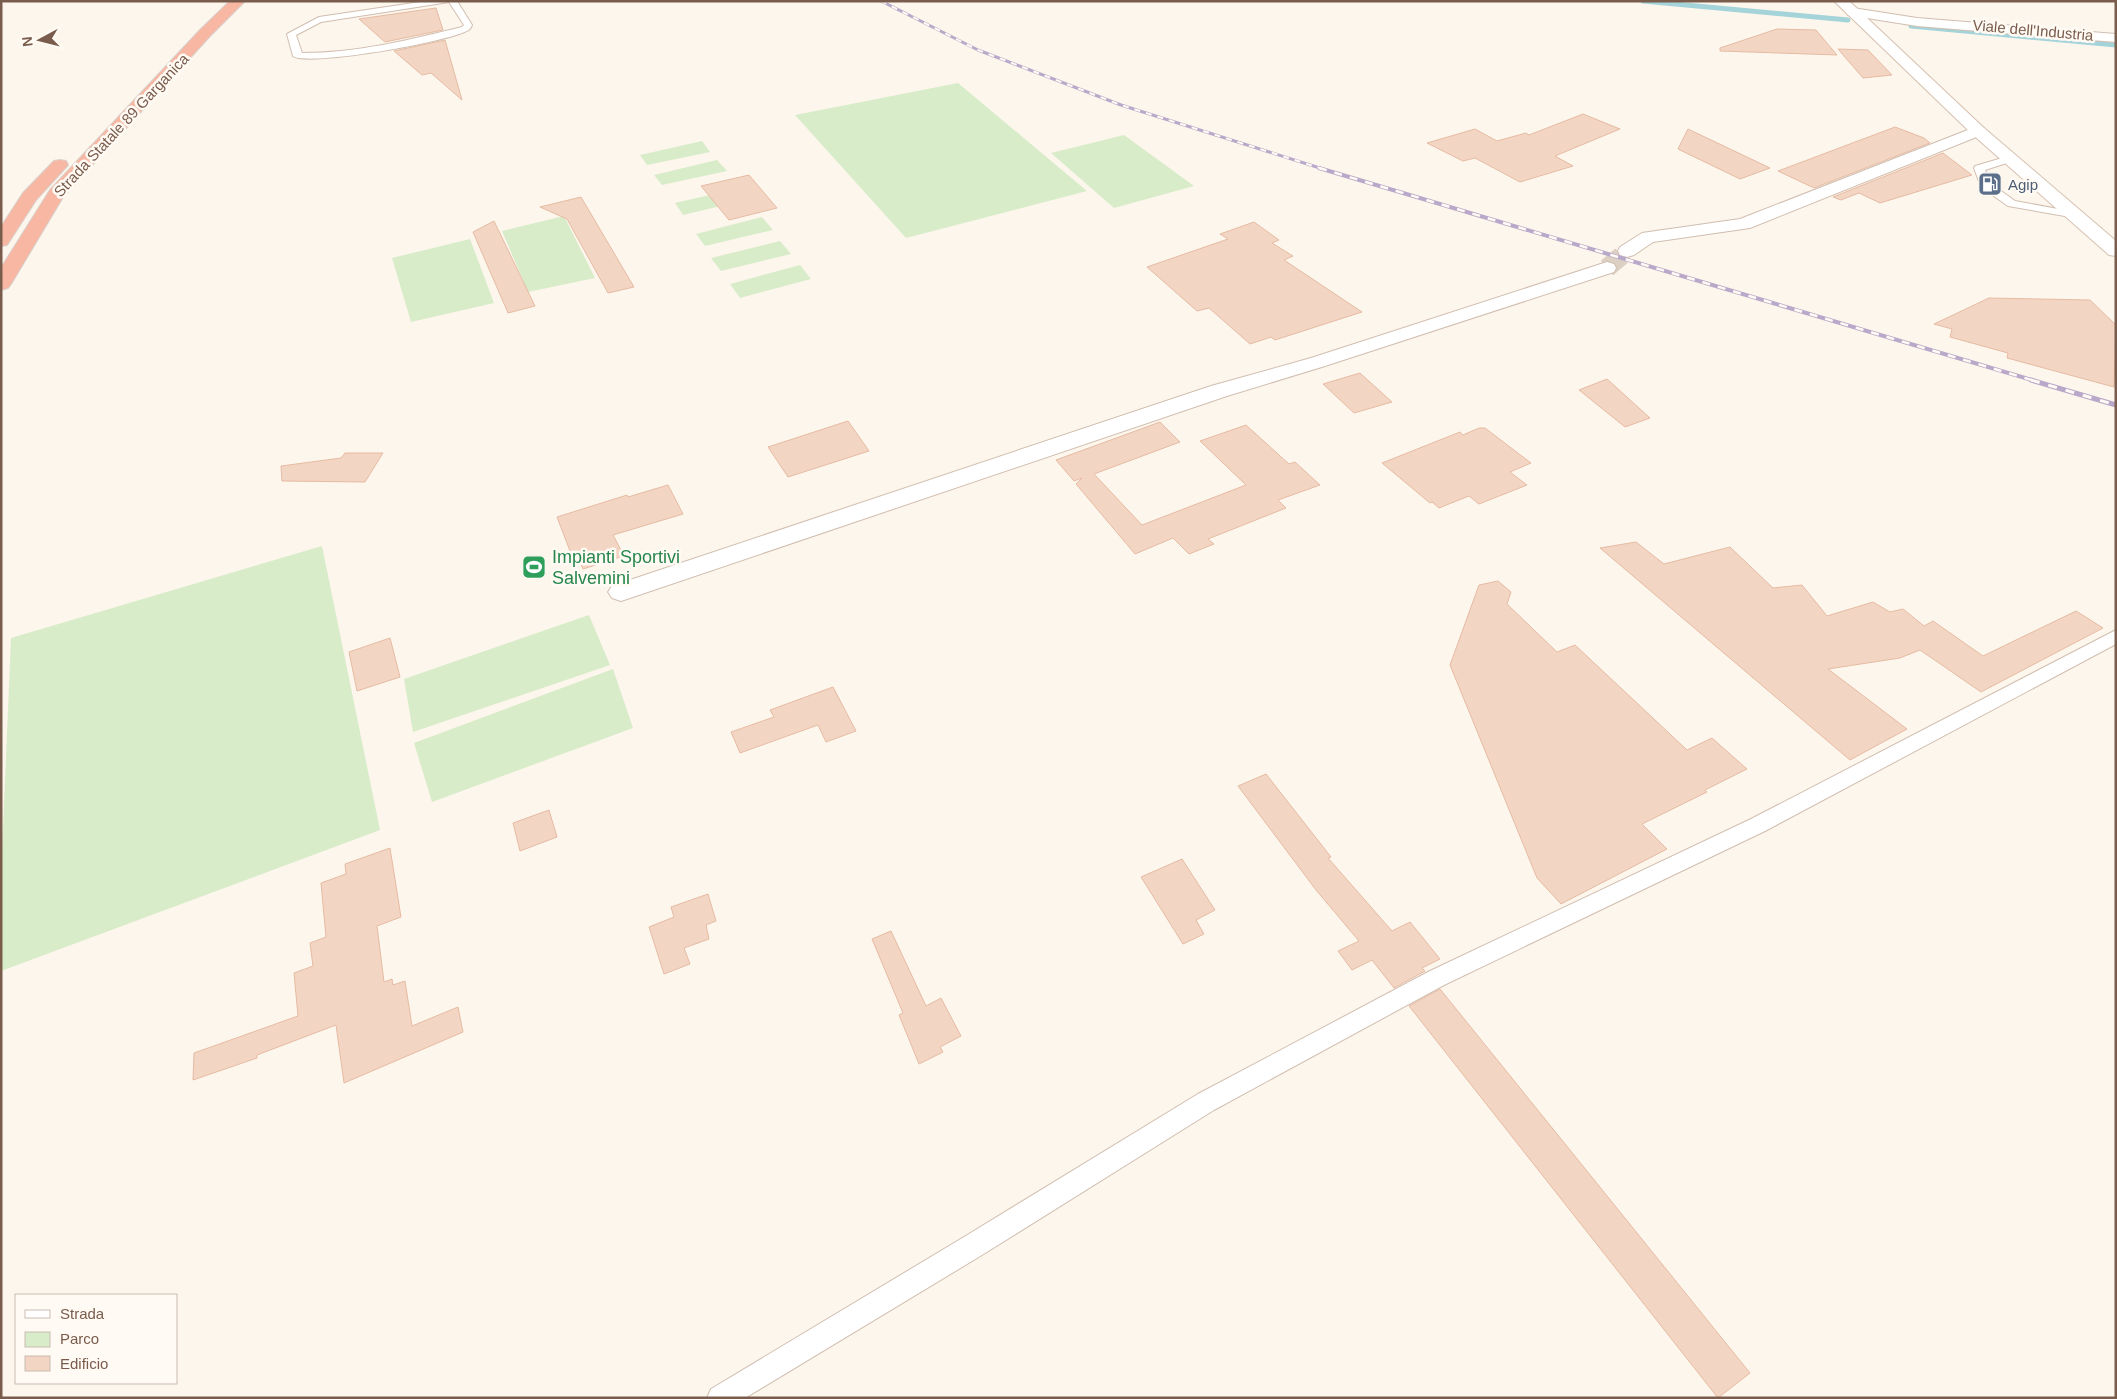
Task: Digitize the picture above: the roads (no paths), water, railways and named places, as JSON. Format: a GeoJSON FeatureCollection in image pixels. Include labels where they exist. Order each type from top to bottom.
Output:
{"type":"FeatureCollection","features":[{"type":"Feature","properties":{"kind":"highway","name":"Strada Statale 89 Garganica"},"geometry":{"type":"LineString","coordinates":[[137,84],[184,34],[220,1]]}},
{"type":"Feature","properties":{"kind":"highway","name":"Strada Statale 89 Garganica"},"geometry":{"type":"LineString","coordinates":[[1,284],[56,194],[205,33],[238,1]]}},
{"type":"Feature","properties":{"kind":"highway","name":"Strada Statale 89 Garganica"},"geometry":{"type":"LineString","coordinates":[[1,241],[29,197],[69,155]]}},
{"type":"Feature","properties":{"kind":"street"},"geometry":{"type":"LineString","coordinates":[[1841,1],[1856,7],[1892,48],[1978,132],[2116,251]]}},
{"type":"Feature","properties":{"kind":"street","name":"Viale dell'Industria"},"geometry":{"type":"LineString","coordinates":[[1856,7],[1912,19],[2116,38]]}},
{"type":"Feature","properties":{"kind":"street","name":"Viale dell'Industria"},"geometry":{"type":"LineString","coordinates":[[1892,48],[1898,25],[1912,19]]}},
{"type":"Feature","properties":{"kind":"street"},"geometry":{"type":"LineString","coordinates":[[1627,251],[1648,237],[1744,224],[1978,132]]}},
{"type":"Feature","properties":{"kind":"street"},"geometry":{"type":"LineString","coordinates":[[621,592],[1219,391],[1318,362],[1607,268]]}},
{"type":"Feature","properties":{"kind":"lane"},"geometry":{"type":"LineString","coordinates":[[446,1],[319,20],[291,34],[298,56],[327,57],[378,49],[466,29],[468,25],[453,1]]}},
{"type":"Feature","properties":{"kind":"lane"},"geometry":{"type":"LineString","coordinates":[[2009,160],[1979,168],[1984,185],[2012,204],[2076,215]]}},
{"type":"Feature","properties":{"kind":"lane"},"geometry":{"type":"LineString","coordinates":[[720,1398],[965,1251],[1206,1102],[1437,978],[1758,825],[2116,636]]}},
{"type":"Feature","properties":{"kind":"waterway"},"geometry":{"type":"LineString","coordinates":[[1643,1],[1848,20]]}},
{"type":"Feature","properties":{"kind":"waterway"},"geometry":{"type":"LineString","coordinates":[[1911,26],[2116,45]]}},
{"type":"Feature","properties":{"kind":"tunnel"},"geometry":{"type":"LineString","coordinates":[[1607,268],[1627,251]]}},
{"type":"Feature","properties":{"kind":"railway"},"geometry":{"type":"LineString","coordinates":[[881,1],[978,50],[1121,105],[1323,169]]}},
{"type":"Feature","properties":{"kind":"railway"},"geometry":{"type":"LineString","coordinates":[[1319,168],[2035,381]]}},
{"type":"Feature","properties":{"kind":"railway"},"geometry":{"type":"LineString","coordinates":[[2031,380],[2116,405]]}},
{"type":"Feature","properties":{"kind":"place","name":"Agip"},"geometry":{"type":"Point","coordinates":[1990,184]}},
{"type":"Feature","properties":{"kind":"place","name":"Impianti Sportivi Salvemini"},"geometry":{"type":"Point","coordinates":[534,567]}}]}
